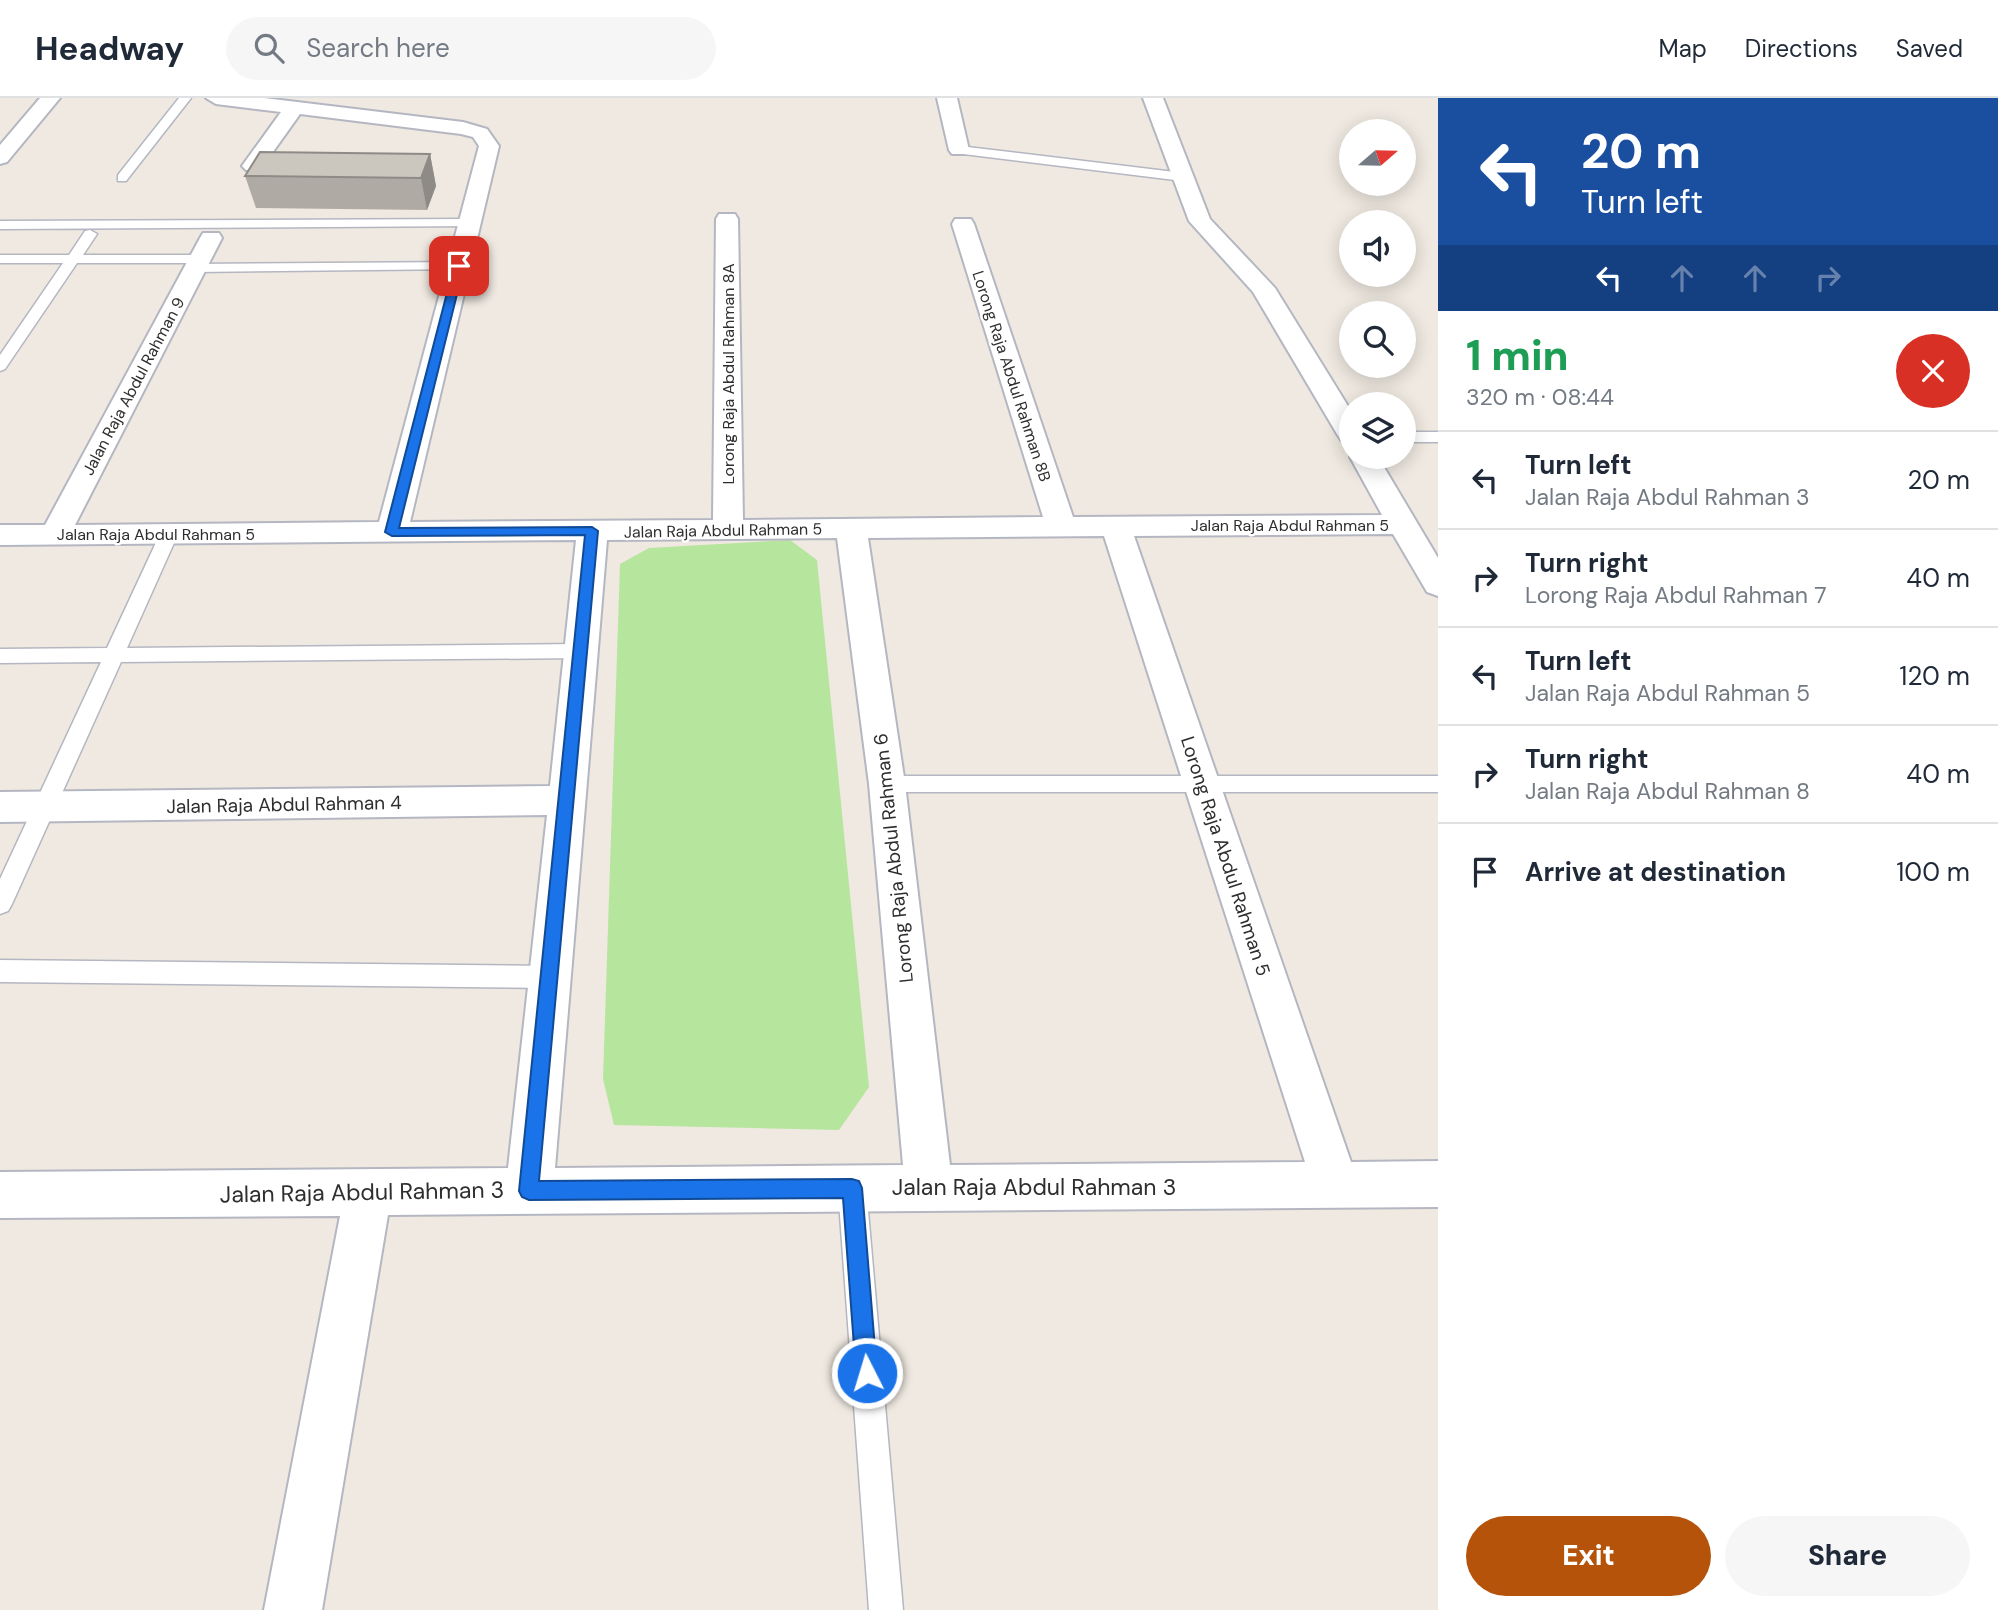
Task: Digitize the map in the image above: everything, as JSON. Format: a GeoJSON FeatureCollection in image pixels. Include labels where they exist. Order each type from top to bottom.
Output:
{"type":"FeatureCollection","features":[{"type":"Feature","properties":{"kind":"street"},"geometry":{"type":"LineString","coordinates":[[0,158],[50,98]]}},
{"type":"Feature","properties":{"kind":"street"},"geometry":{"type":"LineString","coordinates":[[216,98],[480,132],[489,146],[392,532]]}},
{"type":"Feature","properties":{"kind":"street"},"geometry":{"type":"LineString","coordinates":[[947,98],[959,150]]}},
{"type":"Feature","properties":{"kind":"street"},"geometry":{"type":"LineString","coordinates":[[1153,98],[1200,221],[1263,288],[1339,414]]}},
{"type":"Feature","properties":{"kind":"street"},"geometry":{"type":"LineString","coordinates":[[253,166],[294,108]]}},
{"type":"Feature","properties":{"kind":"street","name":"Lorong Raja Abdul Rahman 8A"},"geometry":{"type":"LineString","coordinates":[[727,219],[729,530]]}},
{"type":"Feature","properties":{"kind":"street","name":"Lorong Raja Abdul Rahman 8B"},"geometry":{"type":"LineString","coordinates":[[963,224],[1060,527]]}},
{"type":"Feature","properties":{"kind":"street","name":"Jalan Raja Abdul Rahman 9"},"geometry":{"type":"LineString","coordinates":[[55,534],[202,255]]}},
{"type":"Feature","properties":{"kind":"street"},"geometry":{"type":"LineString","coordinates":[[1371,469],[1438,585]]}},
{"type":"Feature","properties":{"kind":"street","name":"Jalan Raja Abdul Rahman 5"},"geometry":{"type":"LineString","coordinates":[[0,535],[1404,524]]}},
{"type":"Feature","properties":{"kind":"street","name":"Lorong Raja Abdul Rahman 5"},"geometry":{"type":"LineString","coordinates":[[1116,527],[1336,1185]]}},
{"type":"Feature","properties":{"kind":"street","name":"Lorong Raja Abdul Rahman 6"},"geometry":{"type":"LineString","coordinates":[[851,529],[887,784],[929,1188]]}},
{"type":"Feature","properties":{"kind":"street"},"geometry":{"type":"LineString","coordinates":[[529,1191],[592,531]]}},
{"type":"Feature","properties":{"kind":"street","name":"Jalan Raja Abdul Rahman 4"},"geometry":{"type":"LineString","coordinates":[[0,807],[567,800]]}},
{"type":"Feature","properties":{"kind":"street","name":"Jalan Raja Abdul Rahman 3"},"geometry":{"type":"LineString","coordinates":[[0,1195],[1438,1184]]}},
{"type":"Feature","properties":{"kind":"street"},"geometry":{"type":"LineString","coordinates":[[293,1610],[368,1192]]}},
{"type":"Feature","properties":{"kind":"lane"},"geometry":{"type":"LineString","coordinates":[[122,178],[185,98]]}},
{"type":"Feature","properties":{"kind":"lane"},"geometry":{"type":"LineString","coordinates":[[959,150],[1183,177]]}},
{"type":"Feature","properties":{"kind":"lane"},"geometry":{"type":"LineString","coordinates":[[0,225],[470,223]]}},
{"type":"Feature","properties":{"kind":"lane"},"geometry":{"type":"LineString","coordinates":[[0,366],[90,234]]}},
{"type":"Feature","properties":{"kind":"lane"},"geometry":{"type":"LineString","coordinates":[[0,260],[202,255],[459,266]]}},
{"type":"Feature","properties":{"kind":"lane"},"geometry":{"type":"LineString","coordinates":[[1416,437],[1438,437]]}},
{"type":"Feature","properties":{"kind":"lane"},"geometry":{"type":"LineString","coordinates":[[0,904],[169,534]]}},
{"type":"Feature","properties":{"kind":"lane"},"geometry":{"type":"LineString","coordinates":[[0,656],[582,651]]}},
{"type":"Feature","properties":{"kind":"lane"},"geometry":{"type":"LineString","coordinates":[[887,784],[1438,784]]}},
{"type":"Feature","properties":{"kind":"lane"},"geometry":{"type":"LineString","coordinates":[[0,971],[550,976]]}},
{"type":"Feature","properties":{"kind":"lane"},"geometry":{"type":"LineString","coordinates":[[852,1188],[886,1610]]}},
{"type":"Feature","properties":{"kind":"green space"},"geometry":{"type":"Polygon","coordinates":[[[790,540],[817,560],[869,1087],[839,1130],[614,1125],[603,1079],[620,564],[649,548],[790,540]]]}},
{"type":"Feature","properties":{"kind":"building"},"geometry":{"type":"Polygon","coordinates":[[[260,152],[430,154],[421,178],[245,176],[260,152]]]}},
{"type":"Feature","properties":{"kind":"route"},"geometry":{"type":"LineString","coordinates":[[459,266],[392,532],[592,531],[529,1191],[852,1188],[867,1373]]}}]}
